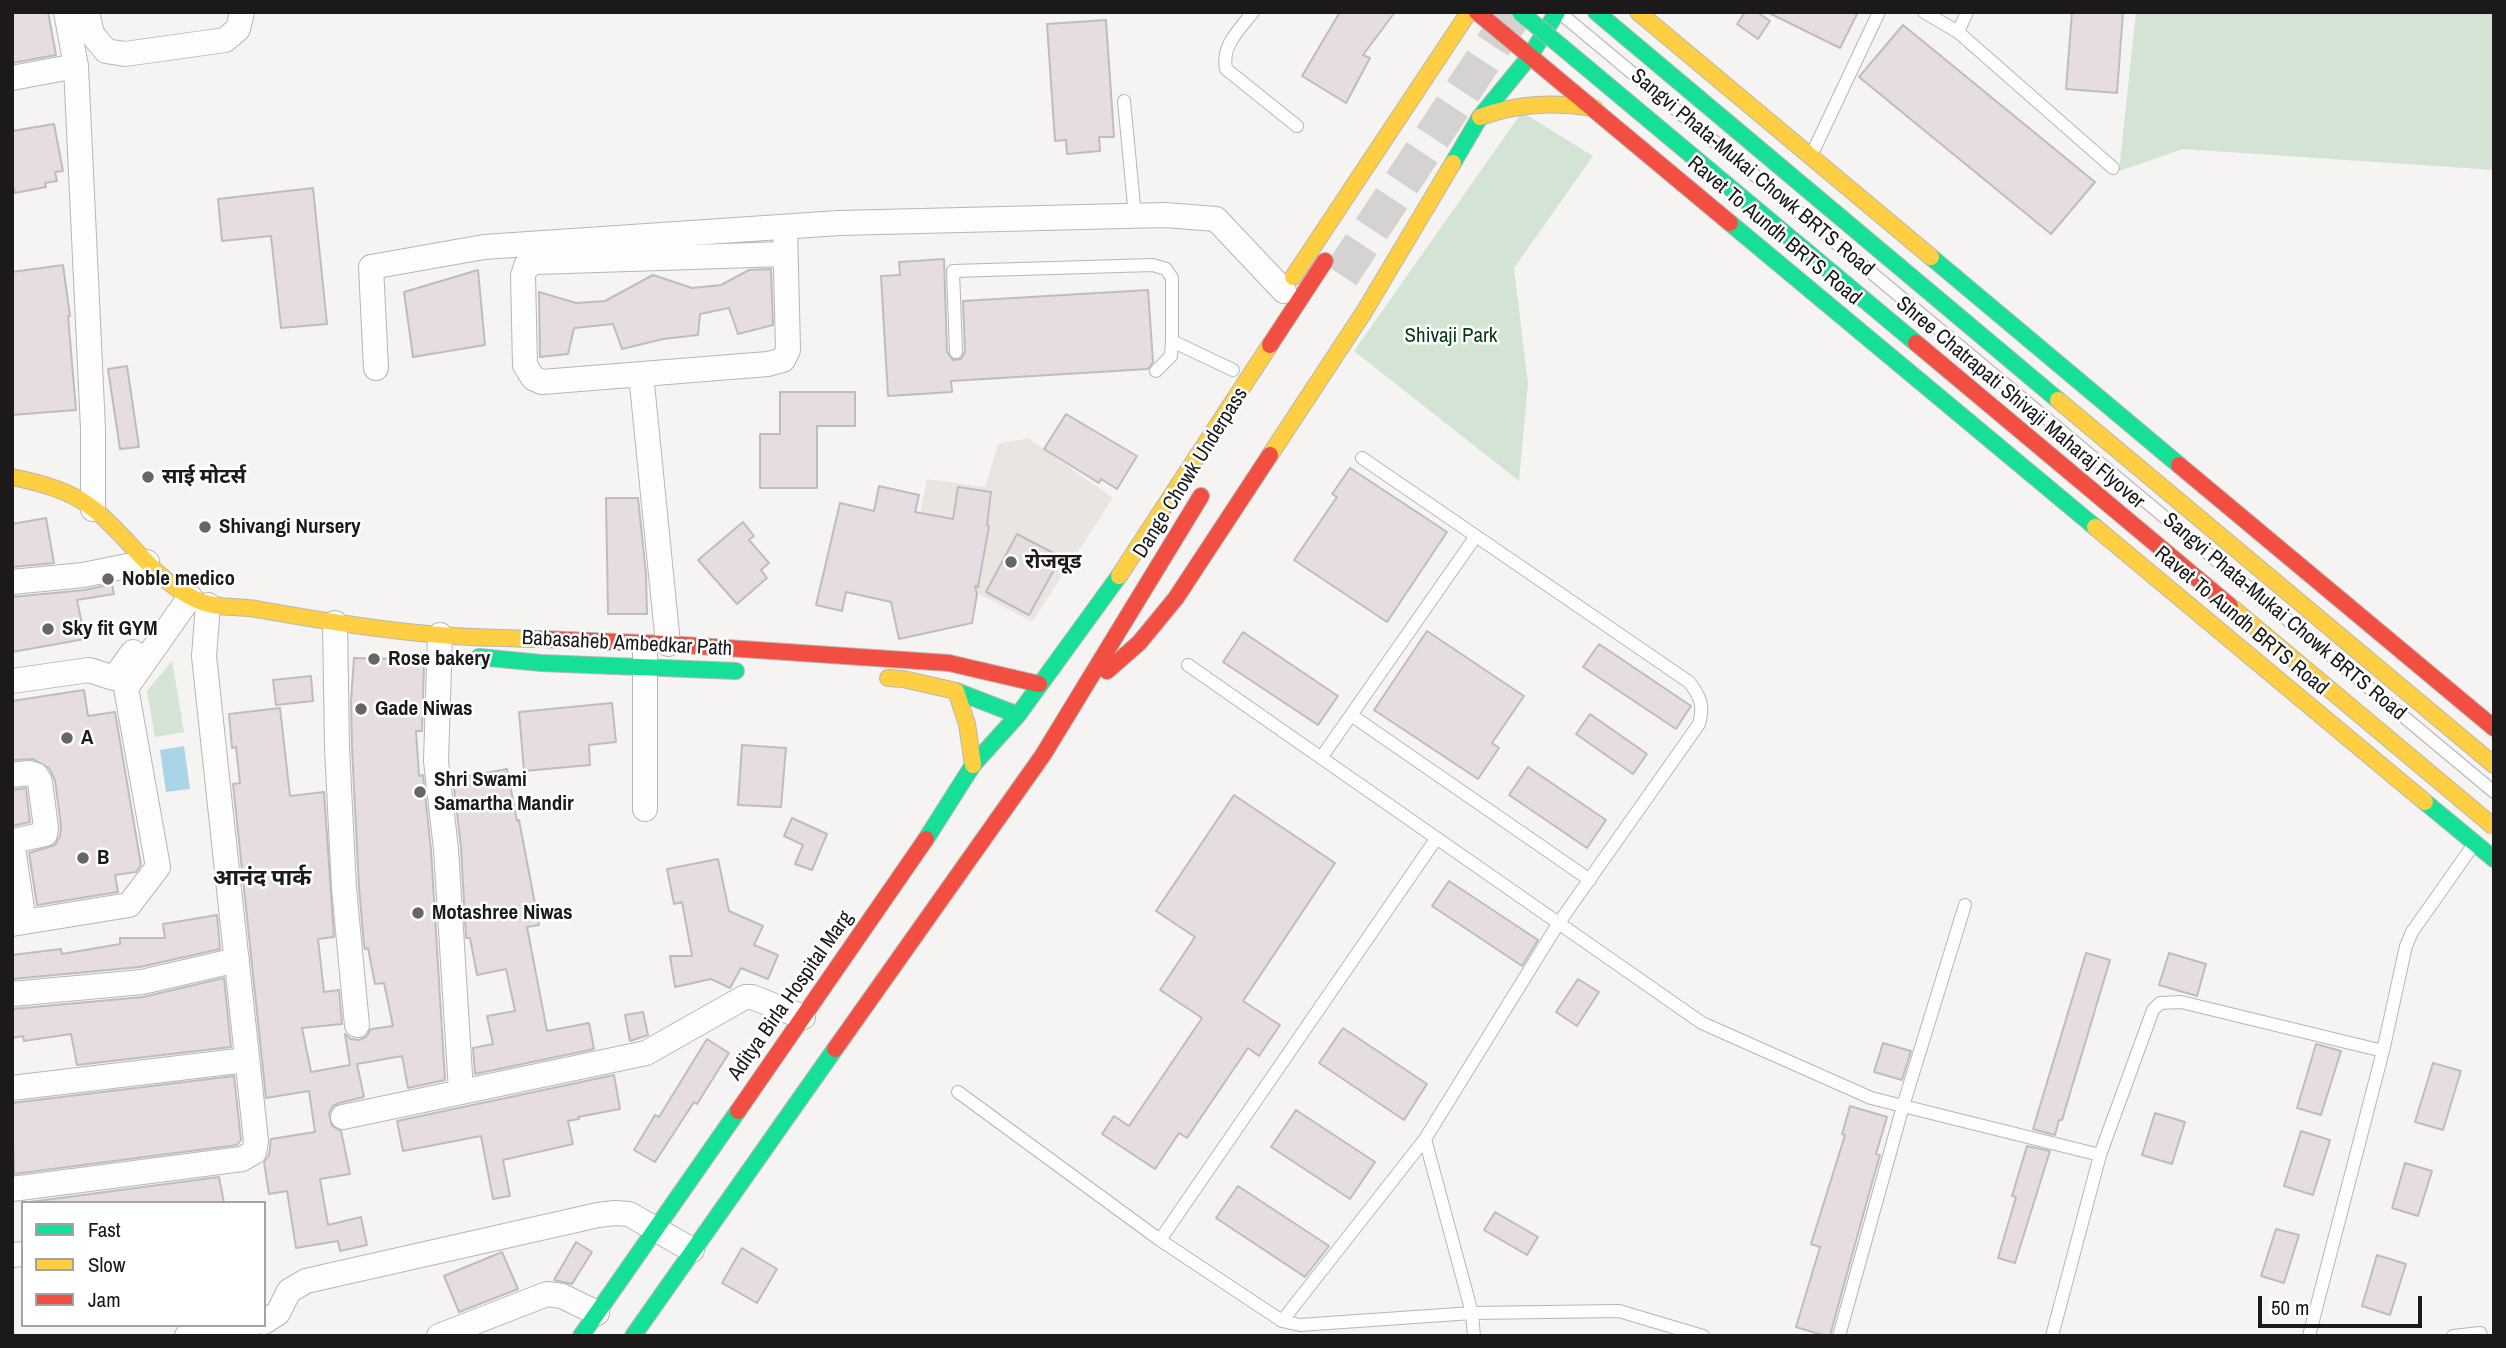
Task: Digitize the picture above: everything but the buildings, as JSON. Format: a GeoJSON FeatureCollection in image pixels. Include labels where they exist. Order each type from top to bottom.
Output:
{"type":"FeatureCollection","features":[{"type":"Feature","properties":{"kind":"main road"},"geometry":{"type":"LineString","coordinates":[[1280,297],[1469,12]]}},
{"type":"Feature","properties":{"kind":"main road","name":"Ravet To Aundh BRTS Road"},"geometry":{"type":"LineString","coordinates":[[1477,12],[2494,859]]}},
{"type":"Feature","properties":{"kind":"main road","name":"Shree Chatrapati Shivaji Maharaj Flyover"},"geometry":{"type":"LineString","coordinates":[[1520,12],[2494,827]]}},
{"type":"Feature","properties":{"kind":"main road"},"geometry":{"type":"LineString","coordinates":[[1080,695],[1139,643],[1176,598],[1364,312],[1480,117],[1530,56],[1558,12]]}},
{"type":"Feature","properties":{"kind":"main road","name":"Shree Chatrapati Shivaji Maharaj Flyover"},"geometry":{"type":"LineString","coordinates":[[1595,12],[2494,765]]}},
{"type":"Feature","properties":{"kind":"main road"},"geometry":{"type":"LineString","coordinates":[[1638,12],[2494,728]]}},
{"type":"Feature","properties":{"kind":"main road"},"geometry":{"type":"LineString","coordinates":[[1480,117],[1504,108],[1530,103],[1556,102],[1594,108]]}},
{"type":"Feature","properties":{"kind":"main road","name":"Dange Chowk Underpass"},"geometry":{"type":"LineString","coordinates":[[1039,684],[1103,601],[1325,261]]}},
{"type":"Feature","properties":{"kind":"main road"},"geometry":{"type":"LineString","coordinates":[[12,477],[60,490],[93,509],[147,562],[208,605]]}},
{"type":"Feature","properties":{"kind":"main road","name":"Dange Chowk Underpass"},"geometry":{"type":"LineString","coordinates":[[692,1251],[1044,755],[1206,487]]}},
{"type":"Feature","properties":{"kind":"main road"},"geometry":{"type":"LineString","coordinates":[[1103,601],[1110,558]]}},
{"type":"Feature","properties":{"kind":"main road","name":"Babasaheb Ambedkar Path"},"geometry":{"type":"LineString","coordinates":[[208,605],[243,607],[336,636],[541,663],[653,651],[746,671]]}},
{"type":"Feature","properties":{"kind":"main road","name":"Babasaheb Ambedkar Path"},"geometry":{"type":"LineString","coordinates":[[444,650],[653,651],[949,663],[1039,684]]}},
{"type":"Feature","properties":{"kind":"main road"},"geometry":{"type":"LineString","coordinates":[[877,677],[903,679],[956,691],[1018,715]]}},
{"type":"Feature","properties":{"kind":"main road","name":"Aditya Birla Hospital Marg"},"geometry":{"type":"LineString","coordinates":[[581,1336],[934,828],[973,765],[1018,715],[1039,684]]}},
{"type":"Feature","properties":{"kind":"main road"},"geometry":{"type":"LineString","coordinates":[[956,691],[967,724],[973,765]]}},
{"type":"Feature","properties":{"kind":"main road"},"geometry":{"type":"LineString","coordinates":[[633,1336],[692,1251]]}},
{"type":"Feature","properties":{"kind":"street"},"geometry":{"type":"LineString","coordinates":[[66,12],[76,66],[93,429],[93,509]]}},
{"type":"Feature","properties":{"kind":"street"},"geometry":{"type":"LineString","coordinates":[[87,12],[92,34],[106,51],[125,54],[225,40],[238,29],[242,12]]}},
{"type":"Feature","properties":{"kind":"street"},"geometry":{"type":"LineString","coordinates":[[12,78],[76,66]]}},
{"type":"Feature","properties":{"kind":"street"},"geometry":{"type":"LineString","coordinates":[[376,368],[371,267],[484,247],[839,223],[1135,216],[1216,219],[1280,297]]}},
{"type":"Feature","properties":{"kind":"street"},"geometry":{"type":"LineString","coordinates":[[785,227],[788,350],[783,360],[768,364],[542,382],[533,378],[525,365],[523,276],[526,266],[536,262],[785,254]]}},
{"type":"Feature","properties":{"kind":"street"},"geometry":{"type":"LineString","coordinates":[[641,374],[653,651],[645,809]]}},
{"type":"Feature","properties":{"kind":"street"},"geometry":{"type":"LineString","coordinates":[[12,582],[83,575],[147,562]]}},
{"type":"Feature","properties":{"kind":"street"},"geometry":{"type":"LineString","coordinates":[[12,681],[89,670],[114,678],[208,605]]}},
{"type":"Feature","properties":{"kind":"street"},"geometry":{"type":"LineString","coordinates":[[12,775],[36,775],[40,782],[46,828],[45,834],[39,837],[13,841],[18,923],[129,905],[158,867],[126,688],[208,605]]}},
{"type":"Feature","properties":{"kind":"street"},"geometry":{"type":"LineString","coordinates":[[12,1189],[249,1157],[254,1152],[256,1142],[204,656],[208,605]]}},
{"type":"Feature","properties":{"kind":"street"},"geometry":{"type":"LineString","coordinates":[[336,636],[337,748],[344,888],[357,1025]]}},
{"type":"Feature","properties":{"kind":"street"},"geometry":{"type":"LineString","coordinates":[[444,650],[436,761],[446,849],[461,1091]]}},
{"type":"Feature","properties":{"kind":"street"},"geometry":{"type":"LineString","coordinates":[[12,994],[142,982],[237,960]]}},
{"type":"Feature","properties":{"kind":"street"},"geometry":{"type":"LineString","coordinates":[[343,1117],[646,1053],[745,998],[752,997],[803,1017]]}},
{"type":"Feature","properties":{"kind":"street"},"geometry":{"type":"LineString","coordinates":[[12,1088],[246,1060]]}},
{"type":"Feature","properties":{"kind":"street"},"geometry":{"type":"LineString","coordinates":[[266,1321],[278,1313],[289,1291],[306,1281],[598,1215],[629,1214],[692,1251]]}},
{"type":"Feature","properties":{"kind":"street"},"geometry":{"type":"LineString","coordinates":[[439,1336],[547,1294],[562,1296],[597,1313]]}},
{"type":"Feature","properties":{"kind":"street"},"geometry":{"type":"LineString","coordinates":[[186,1336],[239,1327]]}},
{"type":"Feature","properties":{"kind":"lane"},"geometry":{"type":"LineString","coordinates":[[1252,12],[1228,45],[1223,58],[1226,69],[1297,126]]}},
{"type":"Feature","properties":{"kind":"lane","name":"Sangvi Phata-Mukai Chowk BRTS Road"},"geometry":{"type":"LineString","coordinates":[[1558,12],[2494,792]]}},
{"type":"Feature","properties":{"kind":"lane"},"geometry":{"type":"LineString","coordinates":[[1810,156],[1879,12]]}},
{"type":"Feature","properties":{"kind":"lane"},"geometry":{"type":"LineString","coordinates":[[1924,12],[1958,32],[2113,168]]}},
{"type":"Feature","properties":{"kind":"lane"},"geometry":{"type":"LineString","coordinates":[[1958,32],[1967,12]]}},
{"type":"Feature","properties":{"kind":"lane"},"geometry":{"type":"LineString","coordinates":[[1124,102],[1135,216]]}},
{"type":"Feature","properties":{"kind":"lane"},"geometry":{"type":"LineString","coordinates":[[956,352],[953,271],[1153,265],[1166,269],[1171,278],[1171,356],[1156,371]]}},
{"type":"Feature","properties":{"kind":"lane"},"geometry":{"type":"LineString","coordinates":[[1172,341],[1233,369]]}},
{"type":"Feature","properties":{"kind":"lane"},"geometry":{"type":"LineString","coordinates":[[1282,1321],[1425,1139],[1558,925],[1699,724],[1703,709],[1699,694],[1689,682],[1362,458]]}},
{"type":"Feature","properties":{"kind":"lane"},"geometry":{"type":"LineString","coordinates":[[1321,758],[1476,536]]}},
{"type":"Feature","properties":{"kind":"lane"},"geometry":{"type":"LineString","coordinates":[[1188,665],[1702,1023],[1857,1092],[2100,1156]]}},
{"type":"Feature","properties":{"kind":"lane"},"geometry":{"type":"LineString","coordinates":[[1351,715],[1590,880]]}},
{"type":"Feature","properties":{"kind":"lane"},"geometry":{"type":"LineString","coordinates":[[1160,1240],[1436,839]]}},
{"type":"Feature","properties":{"kind":"lane"},"geometry":{"type":"LineString","coordinates":[[2309,1336],[2383,1051],[2406,946],[2412,932],[2475,842]]}},
{"type":"Feature","properties":{"kind":"lane"},"geometry":{"type":"LineString","coordinates":[[1839,1336],[1903,1106],[1965,905]]}},
{"type":"Feature","properties":{"kind":"lane"},"geometry":{"type":"LineString","coordinates":[[2052,1336],[2100,1156],[2153,1010],[2160,1003],[2181,1002],[2383,1051]]}},
{"type":"Feature","properties":{"kind":"lane"},"geometry":{"type":"LineString","coordinates":[[958,1093],[1160,1240],[1282,1321],[1300,1325],[1472,1312],[1619,1311],[1703,1336]]}},
{"type":"Feature","properties":{"kind":"lane"},"geometry":{"type":"LineString","coordinates":[[1425,1139],[1472,1312],[1474,1336]]}},
{"type":"Feature","properties":{"kind":"lane"},"geometry":{"type":"LineString","coordinates":[[2453,1336],[2480,1333],[2481,1336]]}},
{"type":"Feature","properties":{"kind":"shaded area"},"geometry":{"type":"Polygon","coordinates":[[[1028,438],[1113,498],[1032,622],[979,594],[907,582],[927,479],[985,487],[998,444],[1028,438]]]}},
{"type":"Feature","properties":{"kind":"green space"},"geometry":{"type":"Polygon","coordinates":[[[2136,12],[2494,12],[2494,170],[2183,149],[2119,171],[2136,12]]]}},
{"type":"Feature","properties":{"kind":"green space","name":"Shivaji Park"},"geometry":{"type":"Polygon","coordinates":[[[1522,112],[1593,156],[1514,268],[1528,383],[1519,481],[1354,351],[1522,112]]]}},
{"type":"Feature","properties":{"kind":"green space"},"geometry":{"type":"Polygon","coordinates":[[[172,661],[184,732],[155,737],[147,691],[172,661]]]}},
{"type":"Feature","properties":{"kind":"water"},"geometry":{"type":"Polygon","coordinates":[[[184,746],[190,789],[166,792],[160,750],[184,746]]]}},
{"type":"Feature","properties":{"kind":"tunnel"},"geometry":{"type":"LineString","coordinates":[[1341,275],[1515,12]]}},
{"type":"Feature","properties":{"kind":"traffic: fast"},"geometry":{"type":"LineString","coordinates":[[1520,12],[1916,343]]}},
{"type":"Feature","properties":{"kind":"traffic: fast"},"geometry":{"type":"LineString","coordinates":[[1453,163],[1480,117],[1530,56],[1557,12]]}},
{"type":"Feature","properties":{"kind":"traffic: fast"},"geometry":{"type":"LineString","coordinates":[[1596,12],[2058,400]]}},
{"type":"Feature","properties":{"kind":"traffic: fast"},"geometry":{"type":"LineString","coordinates":[[1730,223],[2095,527]]}},
{"type":"Feature","properties":{"kind":"traffic: fast"},"geometry":{"type":"LineString","coordinates":[[1931,257],[2179,465]]}},
{"type":"Feature","properties":{"kind":"traffic: fast"},"geometry":{"type":"LineString","coordinates":[[926,839],[973,765],[1018,715],[1119,576]]}},
{"type":"Feature","properties":{"kind":"traffic: fast"},"geometry":{"type":"LineString","coordinates":[[479,657],[541,663],[736,671]]}},
{"type":"Feature","properties":{"kind":"traffic: fast"},"geometry":{"type":"LineString","coordinates":[[956,691],[1018,715]]}},
{"type":"Feature","properties":{"kind":"traffic: fast"},"geometry":{"type":"LineString","coordinates":[[2425,802],[2494,859]]}},
{"type":"Feature","properties":{"kind":"traffic: fast"},"geometry":{"type":"LineString","coordinates":[[633,1336],[835,1049]]}},
{"type":"Feature","properties":{"kind":"traffic: fast"},"geometry":{"type":"LineString","coordinates":[[581,1336],[738,1111]]}},
{"type":"Feature","properties":{"kind":"traffic: slow"},"geometry":{"type":"LineString","coordinates":[[1293,277],[1469,12]]}},
{"type":"Feature","properties":{"kind":"traffic: slow"},"geometry":{"type":"LineString","coordinates":[[1638,12],[1931,257]]}},
{"type":"Feature","properties":{"kind":"traffic: slow"},"geometry":{"type":"LineString","coordinates":[[1480,117],[1536,105],[1594,108]]}},
{"type":"Feature","properties":{"kind":"traffic: slow"},"geometry":{"type":"LineString","coordinates":[[1270,455],[1364,312],[1453,163]]}},
{"type":"Feature","properties":{"kind":"traffic: slow"},"geometry":{"type":"LineString","coordinates":[[1119,576],[1270,345]]}},
{"type":"Feature","properties":{"kind":"traffic: slow"},"geometry":{"type":"LineString","coordinates":[[2058,400],[2494,765]]}},
{"type":"Feature","properties":{"kind":"traffic: slow"},"geometry":{"type":"LineString","coordinates":[[12,477],[56,489],[86,503],[163,578],[189,596],[206,603],[417,633],[541,639]]}},
{"type":"Feature","properties":{"kind":"traffic: slow"},"geometry":{"type":"LineString","coordinates":[[2095,527],[2425,802]]}},
{"type":"Feature","properties":{"kind":"traffic: slow"},"geometry":{"type":"LineString","coordinates":[[2230,606],[2494,827]]}},
{"type":"Feature","properties":{"kind":"traffic: slow"},"geometry":{"type":"LineString","coordinates":[[888,678],[956,691],[967,724],[973,765]]}},
{"type":"Feature","properties":{"kind":"traffic: jam"},"geometry":{"type":"LineString","coordinates":[[1477,12],[1730,223]]}},
{"type":"Feature","properties":{"kind":"traffic: jam"},"geometry":{"type":"LineString","coordinates":[[1270,345],[1325,261]]}},
{"type":"Feature","properties":{"kind":"traffic: jam"},"geometry":{"type":"LineString","coordinates":[[1916,343],[2230,606]]}},
{"type":"Feature","properties":{"kind":"traffic: jam"},"geometry":{"type":"LineString","coordinates":[[1107,671],[1139,643],[1176,598],[1270,455]]}},
{"type":"Feature","properties":{"kind":"traffic: jam"},"geometry":{"type":"LineString","coordinates":[[2179,465],[2494,728]]}},
{"type":"Feature","properties":{"kind":"traffic: jam"},"geometry":{"type":"LineString","coordinates":[[835,1049],[1043,755],[1201,496]]}},
{"type":"Feature","properties":{"kind":"traffic: jam"},"geometry":{"type":"LineString","coordinates":[[541,639],[668,644],[949,663],[1039,684]]}},
{"type":"Feature","properties":{"kind":"traffic: jam"},"geometry":{"type":"LineString","coordinates":[[738,1111],[926,839]]}},
{"type":"Feature","properties":{"kind":"place","name":"साई मोटर्स"},"geometry":{"type":"Point","coordinates":[148,477]}},
{"type":"Feature","properties":{"kind":"place","name":"Shivangi Nursery"},"geometry":{"type":"Point","coordinates":[205,527]}},
{"type":"Feature","properties":{"kind":"place","name":"रोजवूड"},"geometry":{"type":"Point","coordinates":[1011,562]}},
{"type":"Feature","properties":{"kind":"place","name":"Noble medico"},"geometry":{"type":"Point","coordinates":[108,579]}},
{"type":"Feature","properties":{"kind":"place","name":"Sky fit GYM"},"geometry":{"type":"Point","coordinates":[48,629]}},
{"type":"Feature","properties":{"kind":"place","name":"Rose bakery"},"geometry":{"type":"Point","coordinates":[374,659]}},
{"type":"Feature","properties":{"kind":"place","name":"Gade Niwas"},"geometry":{"type":"Point","coordinates":[361,709]}},
{"type":"Feature","properties":{"kind":"place","name":"A"},"geometry":{"type":"Point","coordinates":[67,738]}},
{"type":"Feature","properties":{"kind":"place","name":"Shri Swami Samartha Mandir"},"geometry":{"type":"Point","coordinates":[420,792]}},
{"type":"Feature","properties":{"kind":"place","name":"B"},"geometry":{"type":"Point","coordinates":[83,858]}},
{"type":"Feature","properties":{"kind":"place","name":"Motashree Niwas"},"geometry":{"type":"Point","coordinates":[418,913]}},
{"type":"Feature","properties":{"kind":"district","name":"आनंद पार्क"},"geometry":{"type":"Point","coordinates":[262,879]}}]}
